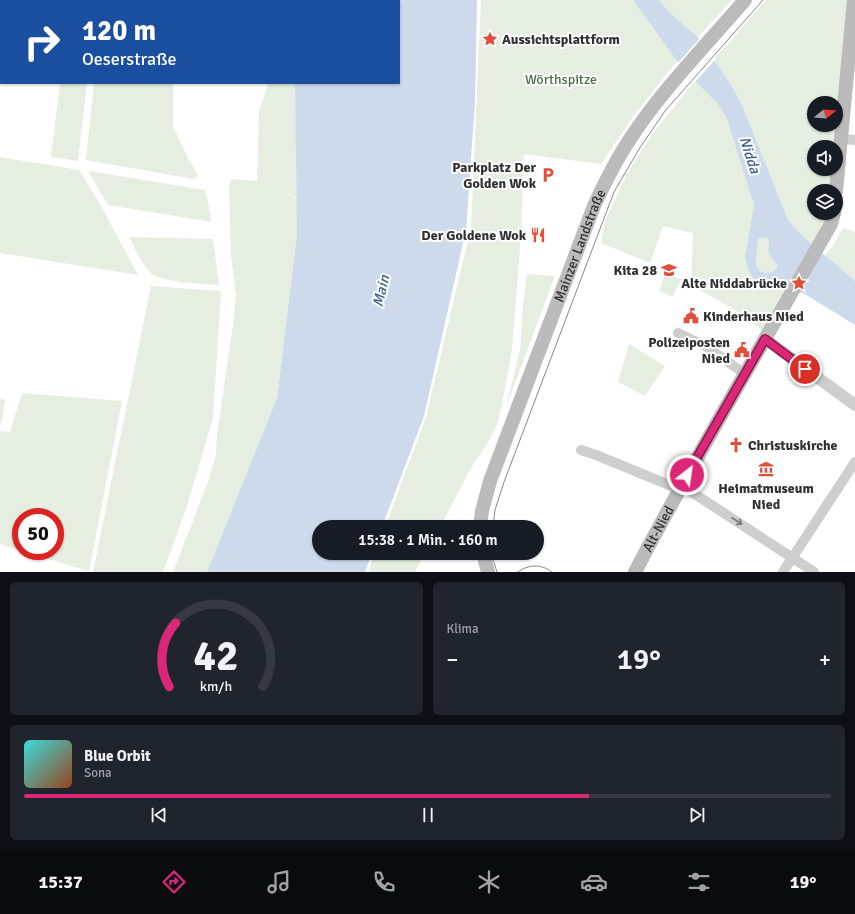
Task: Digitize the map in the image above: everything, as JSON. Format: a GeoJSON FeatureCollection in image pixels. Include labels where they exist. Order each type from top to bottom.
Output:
{"type":"FeatureCollection","features":[{"type":"Feature","properties":{"kind":"main road","name":"Mainzer Landstraße"},"geometry":{"type":"LineString","coordinates":[[481,520],[490,481],[594,206],[606,181],[632,135],[672,84],[745,0]]}},
{"type":"Feature","properties":{"kind":"main road"},"geometry":{"type":"LineString","coordinates":[[837,184],[852,51],[854,0]]}},
{"type":"Feature","properties":{"kind":"main road"},"geometry":{"type":"LineString","coordinates":[[767,336],[827,232],[832,220]]}},
{"type":"Feature","properties":{"kind":"main road","name":"Alt-Nied"},"geometry":{"type":"LineString","coordinates":[[635,572],[680,487],[767,336]]}},
{"type":"Feature","properties":{"kind":"main road"},"geometry":{"type":"LineString","coordinates":[[485,560],[488,572]]}},
{"type":"Feature","properties":{"kind":"street"},"geometry":{"type":"LineString","coordinates":[[841,139],[855,140]]}},
{"type":"Feature","properties":{"kind":"street"},"geometry":{"type":"LineString","coordinates":[[678,333],[707,347],[745,374]]}},
{"type":"Feature","properties":{"kind":"street"},"geometry":{"type":"LineString","coordinates":[[767,336],[855,405]]}},
{"type":"Feature","properties":{"kind":"street"},"geometry":{"type":"LineString","coordinates":[[581,450],[680,487],[814,572]]}},
{"type":"Feature","properties":{"kind":"street"},"geometry":{"type":"LineString","coordinates":[[783,572],[855,462]]}},
{"type":"Feature","properties":{"kind":"green space","name":"Wörthspitze"},"geometry":{"type":"Polygon","coordinates":[[[481,0],[633,0],[677,61],[635,114],[601,164],[524,154],[521,235],[512,349],[497,425],[490,439],[471,468],[444,520],[388,520],[426,417],[471,228],[481,0]]]}},
{"type":"Feature","properties":{"kind":"green space"},"geometry":{"type":"Polygon","coordinates":[[[659,0],[732,0],[698,37],[671,14],[659,0]]]}},
{"type":"Feature","properties":{"kind":"green space"},"geometry":{"type":"Polygon","coordinates":[[[766,0],[850,0],[840,96],[807,96],[807,132],[836,132],[835,140],[807,140],[807,176],[831,176],[830,184],[807,184],[807,220],[826,220],[812,245],[795,230],[788,220],[742,105],[713,59],[730,42],[766,0]]]}},
{"type":"Feature","properties":{"kind":"green space"},"geometry":{"type":"Polygon","coordinates":[[[695,81],[718,104],[727,119],[754,204],[745,258],[747,265],[760,286],[773,286],[787,289],[763,332],[746,316],[691,285],[693,233],[663,226],[650,263],[601,243],[605,221],[627,174],[653,133],[695,81]]]}},
{"type":"Feature","properties":{"kind":"green space"},"geometry":{"type":"Polygon","coordinates":[[[60,84],[87,84],[78,161],[51,157],[60,84]]]}},
{"type":"Feature","properties":{"kind":"green space"},"geometry":{"type":"Polygon","coordinates":[[[94,84],[173,84],[173,127],[198,176],[194,179],[86,160],[94,84]]]}},
{"type":"Feature","properties":{"kind":"green space"},"geometry":{"type":"Polygon","coordinates":[[[295,84],[297,198],[279,191],[297,199],[297,234],[277,398],[207,572],[173,572],[208,482],[216,455],[217,435],[236,296],[231,256],[229,188],[231,179],[257,181],[259,111],[268,85],[295,84]]]}},
{"type":"Feature","properties":{"kind":"green space"},"geometry":{"type":"Polygon","coordinates":[[[0,157],[79,170],[101,206],[138,275],[0,253],[0,157]]]}},
{"type":"Feature","properties":{"kind":"green space"},"geometry":{"type":"Polygon","coordinates":[[[88,171],[205,190],[211,222],[108,205],[88,171]]]}},
{"type":"Feature","properties":{"kind":"green space"},"geometry":{"type":"Polygon","coordinates":[[[843,228],[855,232],[855,281],[825,255],[833,246],[843,228]]]}},
{"type":"Feature","properties":{"kind":"green space"},"geometry":{"type":"Polygon","coordinates":[[[129,237],[213,239],[219,285],[174,281],[152,274],[142,262],[129,237]]]}},
{"type":"Feature","properties":{"kind":"green space"},"geometry":{"type":"Polygon","coordinates":[[[760,238],[766,238],[769,241],[769,254],[777,265],[776,269],[770,273],[762,272],[756,265],[758,240],[760,238]]]}},
{"type":"Feature","properties":{"kind":"green space"},"geometry":{"type":"Polygon","coordinates":[[[527,274],[555,276],[506,407],[520,350],[527,274]]]}},
{"type":"Feature","properties":{"kind":"green space"},"geometry":{"type":"Polygon","coordinates":[[[665,274],[681,279],[673,297],[659,291],[665,274]]]}},
{"type":"Feature","properties":{"kind":"green space"},"geometry":{"type":"Polygon","coordinates":[[[151,286],[221,291],[213,418],[187,506],[163,572],[93,572],[151,286]]]}},
{"type":"Feature","properties":{"kind":"green space"},"geometry":{"type":"Polygon","coordinates":[[[629,344],[665,366],[645,396],[618,382],[629,344]]]}},
{"type":"Feature","properties":{"kind":"green space"},"geometry":{"type":"Polygon","coordinates":[[[22,393],[122,401],[89,571],[52,560],[64,560],[64,508],[12,508],[12,548],[0,544],[0,431],[10,432],[22,393]]]}},
{"type":"Feature","properties":{"kind":"green space"},"geometry":{"type":"Polygon","coordinates":[[[0,399],[5,400],[1,425],[0,425],[0,399]]]}},
{"type":"Feature","properties":{"kind":"green space"},"geometry":{"type":"Polygon","coordinates":[[[372,560],[421,560],[415,572],[368,572],[372,560]]]}},
{"type":"Feature","properties":{"kind":"water","name":"Main"},"geometry":{"type":"Polygon","coordinates":[[[400,0],[477,0],[475,102],[466,230],[424,416],[385,520],[312,520],[312,560],[369,560],[365,572],[207,572],[277,398],[297,234],[295,84],[400,84],[400,0]]]}},
{"type":"Feature","properties":{"kind":"water","name":"Nidda"},"geometry":{"type":"Polygon","coordinates":[[[633,0],[659,0],[671,14],[698,37],[731,85],[742,105],[788,220],[803,237],[855,281],[855,325],[803,293],[773,286],[759,286],[749,272],[745,258],[754,204],[727,119],[718,104],[677,61],[633,0]],[[760,238],[758,240],[756,265],[762,272],[770,273],[776,269],[777,265],[769,254],[769,241],[766,238],[760,238]]]}},
{"type":"Feature","properties":{"kind":"pier"},"geometry":{"type":"Polygon","coordinates":[[[701,37],[716,59],[694,83],[677,64],[701,37]]]}},
{"type":"Feature","properties":{"kind":"tram line"},"geometry":{"type":"LineString","coordinates":[[494,520],[495,510],[504,482],[614,192],[639,149],[665,111],[763,0]]}},
{"type":"Feature","properties":{"kind":"tram line"},"geometry":{"type":"LineString","coordinates":[[493,560],[497,572]]}},
{"type":"Feature","properties":{"kind":"tram line"},"geometry":{"type":"LineString","coordinates":[[518,572],[531,566],[539,566],[552,572]]}},
{"type":"Feature","properties":{"kind":"place","name":"Aussichtsplattform"},"geometry":{"type":"Point","coordinates":[490,39]}},
{"type":"Feature","properties":{"kind":"place","name":"Parkplatz Der Golden Wok"},"geometry":{"type":"Point","coordinates":[548,175]}},
{"type":"Feature","properties":{"kind":"place","name":"Der Goldene Wok"},"geometry":{"type":"Point","coordinates":[538,235]}},
{"type":"Feature","properties":{"kind":"place","name":"Kita 28"},"geometry":{"type":"Point","coordinates":[669,270]}},
{"type":"Feature","properties":{"kind":"place","name":"Alte Niddabrücke"},"geometry":{"type":"Point","coordinates":[799,283]}},
{"type":"Feature","properties":{"kind":"place","name":"Kinderhaus Nied"},"geometry":{"type":"Point","coordinates":[691,316]}},
{"type":"Feature","properties":{"kind":"place","name":"Polizeiposten Nied"},"geometry":{"type":"Point","coordinates":[742,350]}},
{"type":"Feature","properties":{"kind":"place","name":"Christuskirche"},"geometry":{"type":"Point","coordinates":[736,445]}},
{"type":"Feature","properties":{"kind":"place","name":"Heimatmuseum Nied"},"geometry":{"type":"Point","coordinates":[766,469]}},
{"type":"Feature","properties":{"kind":"route"},"geometry":{"type":"LineString","coordinates":[[687,475],[765,339],[805,369]]}}]}
